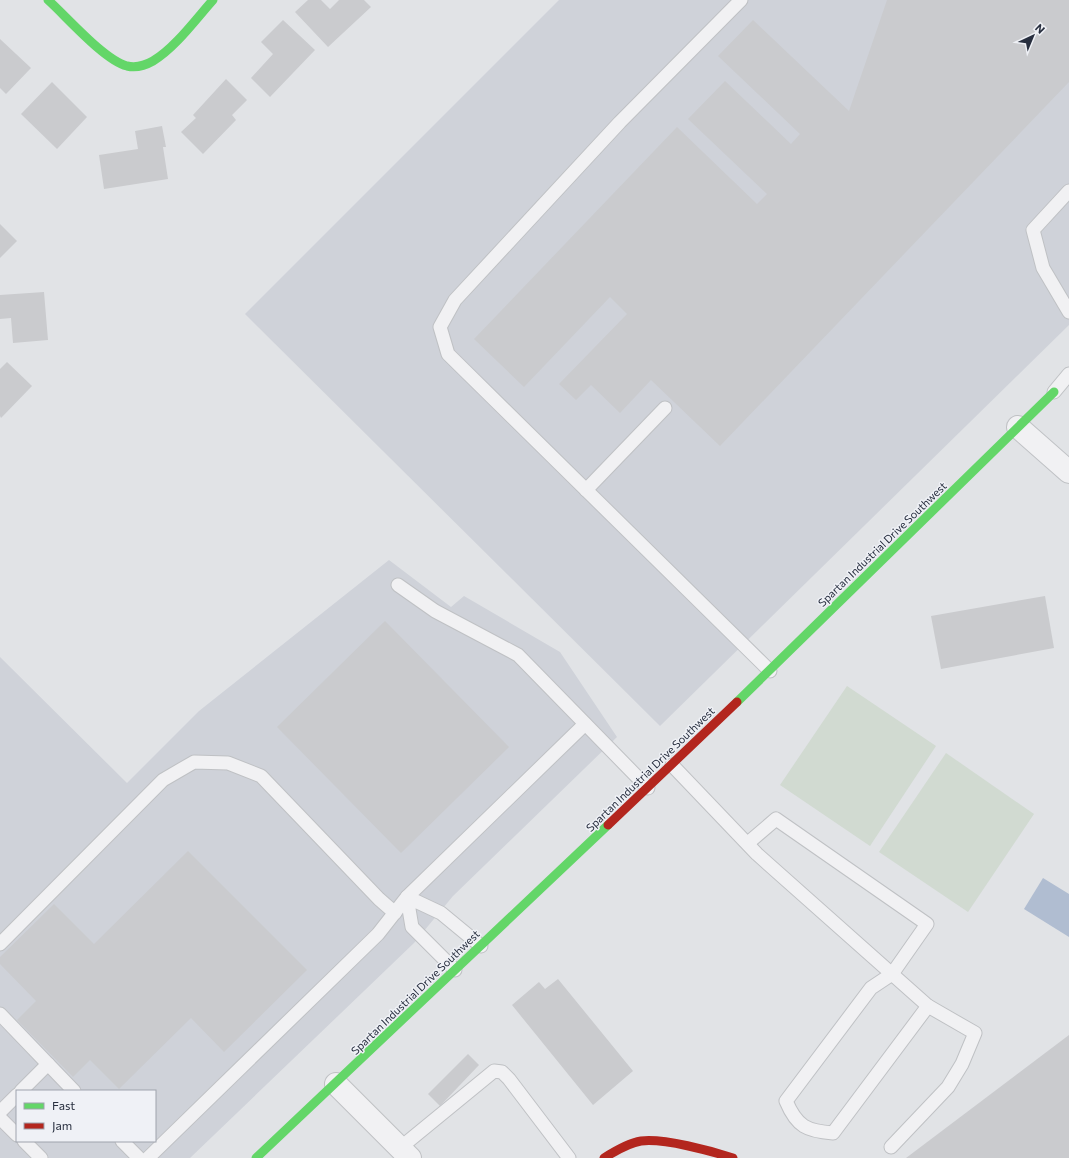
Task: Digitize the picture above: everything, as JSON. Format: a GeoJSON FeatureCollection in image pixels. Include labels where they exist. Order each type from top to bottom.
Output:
{"type":"FeatureCollection","features":[{"type":"Feature","properties":{"kind":"street"},"geometry":{"type":"LineString","coordinates":[[48,0],[115,62],[132,67],[156,61],[213,0]]}},
{"type":"Feature","properties":{"kind":"street","name":"Spartan Industrial Drive Southwest"},"geometry":{"type":"LineString","coordinates":[[256,1158],[336,1084],[770,671],[1054,392]]}},
{"type":"Feature","properties":{"kind":"street"},"geometry":{"type":"LineString","coordinates":[[1018,427],[1069,472]]}},
{"type":"Feature","properties":{"kind":"street"},"geometry":{"type":"LineString","coordinates":[[336,1084],[406,1155]]}},
{"type":"Feature","properties":{"kind":"street"},"geometry":{"type":"LineString","coordinates":[[604,1158],[611,1153],[643,1141],[683,1146],[733,1158]]}},
{"type":"Feature","properties":{"kind":"lane"},"geometry":{"type":"LineString","coordinates":[[741,0],[620,122],[455,300],[440,327],[448,354],[770,671]]}},
{"type":"Feature","properties":{"kind":"lane"},"geometry":{"type":"LineString","coordinates":[[1069,191],[1033,230],[1043,268],[1069,312]]}},
{"type":"Feature","properties":{"kind":"lane"},"geometry":{"type":"LineString","coordinates":[[1054,392],[1069,374]]}},
{"type":"Feature","properties":{"kind":"lane"},"geometry":{"type":"LineString","coordinates":[[586,490],[665,408]]}},
{"type":"Feature","properties":{"kind":"lane"},"geometry":{"type":"LineString","coordinates":[[398,585],[435,611],[518,655],[648,788]]}},
{"type":"Feature","properties":{"kind":"lane"},"geometry":{"type":"LineString","coordinates":[[148,1158],[378,934],[407,897],[585,724]]}},
{"type":"Feature","properties":{"kind":"lane"},"geometry":{"type":"LineString","coordinates":[[0,944],[163,780],[194,762],[228,763],[261,776],[379,899],[395,913]]}},
{"type":"Feature","properties":{"kind":"lane"},"geometry":{"type":"LineString","coordinates":[[672,765],[757,854],[928,1006],[975,1033],[962,1064],[948,1087],[892,1147]]}},
{"type":"Feature","properties":{"kind":"lane"},"geometry":{"type":"LineString","coordinates":[[748,843],[776,819],[927,924],[892,974],[871,988],[786,1102],[793,1117],[812,1131],[833,1133],[928,1006]]}},
{"type":"Feature","properties":{"kind":"lane"},"geometry":{"type":"LineString","coordinates":[[407,897],[441,913],[481,946]]}},
{"type":"Feature","properties":{"kind":"lane"},"geometry":{"type":"LineString","coordinates":[[407,897],[412,927],[455,970]]}},
{"type":"Feature","properties":{"kind":"lane"},"geometry":{"type":"LineString","coordinates":[[0,1014],[73,1090]]}},
{"type":"Feature","properties":{"kind":"lane"},"geometry":{"type":"LineString","coordinates":[[22,1090],[48,1064]]}},
{"type":"Feature","properties":{"kind":"lane"},"geometry":{"type":"LineString","coordinates":[[406,1155],[494,1071],[502,1072],[509,1079],[569,1158]]}},
{"type":"Feature","properties":{"kind":"lane"},"geometry":{"type":"LineString","coordinates":[[0,1112],[16,1096]]}},
{"type":"Feature","properties":{"kind":"lane"},"geometry":{"type":"LineString","coordinates":[[0,1118],[16,1134]]}},
{"type":"Feature","properties":{"kind":"lane"},"geometry":{"type":"LineString","coordinates":[[25,1142],[41,1158]]}},
{"type":"Feature","properties":{"kind":"lane"},"geometry":{"type":"LineString","coordinates":[[123,1142],[139,1158]]}},
{"type":"Feature","properties":{"kind":"shaded area"},"geometry":{"type":"Polygon","coordinates":[[[559,0],[1069,0],[1069,325],[660,726],[245,314],[559,0]]]}},
{"type":"Feature","properties":{"kind":"shaded area"},"geometry":{"type":"Polygon","coordinates":[[[389,560],[451,607],[464,596],[560,652],[617,737],[453,896],[414,943],[190,1158],[0,1158],[0,657],[127,783],[199,711],[389,560]]]}},
{"type":"Feature","properties":{"kind":"shaded area"},"geometry":{"type":"Polygon","coordinates":[[[847,686],[936,746],[870,846],[780,785],[847,686]]]}},
{"type":"Feature","properties":{"kind":"shaded area"},"geometry":{"type":"Polygon","coordinates":[[[946,753],[1034,814],[968,912],[879,852],[946,753]]]}},
{"type":"Feature","properties":{"kind":"water"},"geometry":{"type":"Polygon","coordinates":[[[1043,878],[1069,894],[1069,937],[1024,909],[1043,878]]]}},
{"type":"Feature","properties":{"kind":"building"},"geometry":{"type":"Polygon","coordinates":[[[308,0],[321,0],[330,9],[339,0],[364,0],[371,7],[328,47],[295,12],[308,0]]]}},
{"type":"Feature","properties":{"kind":"building"},"geometry":{"type":"Polygon","coordinates":[[[887,0],[1069,0],[1069,82],[720,446],[651,380],[620,413],[591,385],[576,400],[559,384],[627,314],[610,297],[524,387],[474,339],[677,127],[757,204],[767,194],[688,119],[725,81],[791,144],[800,134],[718,56],[753,20],[849,111],[887,0]]]}},
{"type":"Feature","properties":{"kind":"building"},"geometry":{"type":"Polygon","coordinates":[[[283,20],[315,50],[270,97],[251,78],[273,54],[261,42],[283,20]]]}},
{"type":"Feature","properties":{"kind":"building"},"geometry":{"type":"Polygon","coordinates":[[[0,39],[31,68],[6,94],[0,88],[0,39]]]}},
{"type":"Feature","properties":{"kind":"building"},"geometry":{"type":"Polygon","coordinates":[[[226,79],[247,100],[232,115],[236,120],[203,154],[181,132],[196,118],[193,115],[226,79]]]}},
{"type":"Feature","properties":{"kind":"building"},"geometry":{"type":"Polygon","coordinates":[[[52,82],[87,117],[57,149],[21,114],[52,82]]]}},
{"type":"Feature","properties":{"kind":"building"},"geometry":{"type":"Polygon","coordinates":[[[162,126],[166,147],[163,147],[168,179],[104,189],[99,155],[138,149],[135,131],[162,126]]]}},
{"type":"Feature","properties":{"kind":"building"},"geometry":{"type":"Polygon","coordinates":[[[0,224],[17,241],[0,258],[0,224]]]}},
{"type":"Feature","properties":{"kind":"building"},"geometry":{"type":"Polygon","coordinates":[[[44,292],[48,340],[13,343],[11,318],[0,319],[0,295],[44,292]]]}},
{"type":"Feature","properties":{"kind":"building"},"geometry":{"type":"Polygon","coordinates":[[[7,362],[32,386],[1,418],[0,369],[7,362]]]}},
{"type":"Feature","properties":{"kind":"building"},"geometry":{"type":"Polygon","coordinates":[[[1045,596],[1054,648],[941,669],[931,616],[1045,596]]]}},
{"type":"Feature","properties":{"kind":"building"},"geometry":{"type":"Polygon","coordinates":[[[385,621],[509,747],[401,853],[277,727],[385,621]]]}},
{"type":"Feature","properties":{"kind":"building"},"geometry":{"type":"Polygon","coordinates":[[[188,851],[307,970],[224,1052],[191,1018],[119,1089],[90,1060],[73,1077],[17,1020],[36,1001],[0,964],[0,957],[54,904],[94,944],[188,851]]]}},
{"type":"Feature","properties":{"kind":"building"},"geometry":{"type":"Polygon","coordinates":[[[558,979],[633,1071],[593,1105],[512,1005],[539,982],[545,989],[558,979]]]}},
{"type":"Feature","properties":{"kind":"building"},"geometry":{"type":"Polygon","coordinates":[[[1069,1035],[1069,1158],[906,1158],[1069,1035]]]}},
{"type":"Feature","properties":{"kind":"building"},"geometry":{"type":"Polygon","coordinates":[[[468,1054],[479,1065],[440,1106],[428,1094],[468,1054]]]}},
{"type":"Feature","properties":{"kind":"traffic: fast"},"geometry":{"type":"LineString","coordinates":[[48,0],[108,56],[127,66],[134,67],[150,62],[169,49],[185,33],[213,0]]}},
{"type":"Feature","properties":{"kind":"traffic: fast"},"geometry":{"type":"LineString","coordinates":[[737,702],[1054,392]]}},
{"type":"Feature","properties":{"kind":"traffic: fast"},"geometry":{"type":"LineString","coordinates":[[256,1158],[608,825]]}},
{"type":"Feature","properties":{"kind":"traffic: jam"},"geometry":{"type":"LineString","coordinates":[[608,825],[737,702]]}},
{"type":"Feature","properties":{"kind":"traffic: jam"},"geometry":{"type":"LineString","coordinates":[[604,1158],[617,1150],[641,1141],[662,1141],[674,1143],[733,1158]]}}]}
